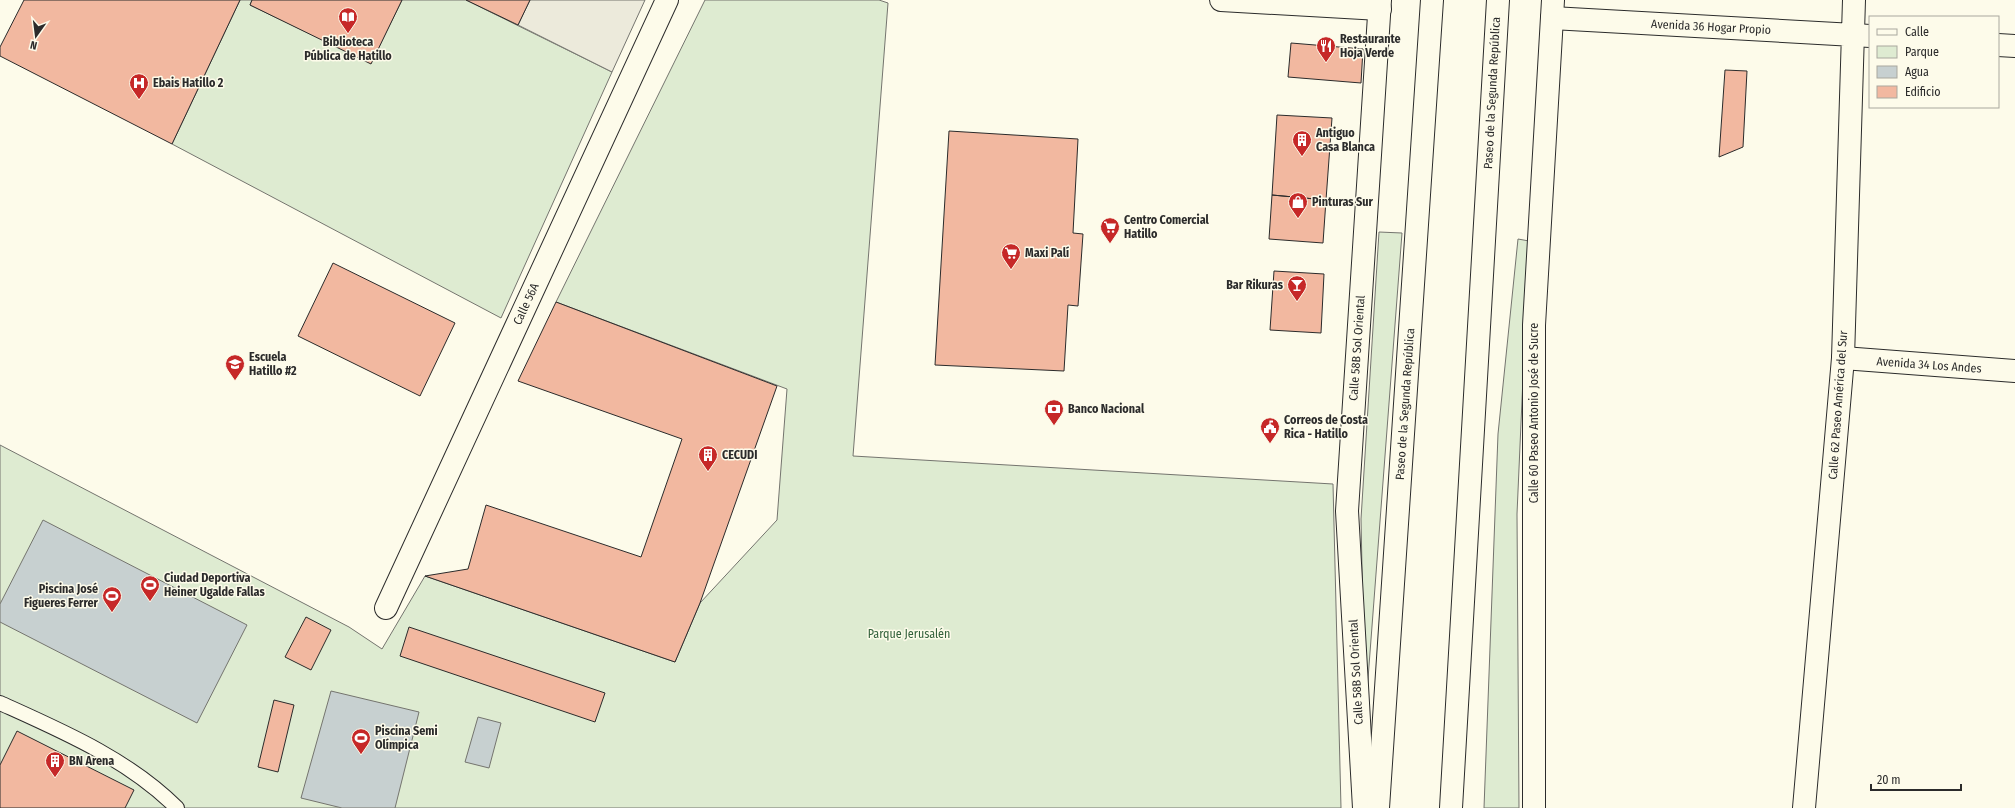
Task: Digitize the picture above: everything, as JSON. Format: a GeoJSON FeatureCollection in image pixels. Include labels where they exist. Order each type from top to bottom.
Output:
{"type":"FeatureCollection","features":[{"type":"Feature","properties":{"kind":"main road","name":"Calle 56A"},"geometry":{"type":"LineString","coordinates":[[386,608],[667,0]]}},
{"type":"Feature","properties":{"kind":"main road"},"geometry":{"type":"LineString","coordinates":[[1227,0],[1380,4]]}},
{"type":"Feature","properties":{"kind":"main road","name":"Paseo de la Segunda República"},"geometry":{"type":"LineString","coordinates":[[1378,808],[1432,0]]}},
{"type":"Feature","properties":{"kind":"main road","name":"Paseo de la Segunda República"},"geometry":{"type":"LineString","coordinates":[[1451,808],[1498,0]]}},
{"type":"Feature","properties":{"kind":"main road","name":"Calle 62 Paseo América del Sur"},"geometry":{"type":"LineString","coordinates":[[1804,808],[1843,358],[1862,36],[1854,0]]}},
{"type":"Feature","properties":{"kind":"main road","name":"Calle 58B Sol Oriental"},"geometry":{"type":"LineString","coordinates":[[1364,808],[1347,511],[1380,4]]}},
{"type":"Feature","properties":{"kind":"main road","name":"Avenida 36 Hogar Propio"},"geometry":{"type":"LineString","coordinates":[[1553,9],[1862,36]]}},
{"type":"Feature","properties":{"kind":"main road","name":"Calle 60 Paseo Antonio José de Sucre"},"geometry":{"type":"LineString","coordinates":[[1534,808],[1534,325],[1553,9]]}},
{"type":"Feature","properties":{"kind":"main road"},"geometry":{"type":"LineString","coordinates":[[1999,45],[2015,46]]}},
{"type":"Feature","properties":{"kind":"main road","name":"Avenida 34 Los Andes"},"geometry":{"type":"LineString","coordinates":[[1843,358],[2015,371]]}},
{"type":"Feature","properties":{"kind":"lane"},"geometry":{"type":"LineString","coordinates":[[0,702],[115,759],[167,799],[176,808]]}},
{"type":"Feature","properties":{"kind":"green space"},"geometry":{"type":"Polygon","coordinates":[[[240,0],[252,0],[250,5],[371,63],[402,0],[466,0],[612,72],[501,318],[172,144],[240,0]]]}},
{"type":"Feature","properties":{"kind":"green space","name":"Parque Jerusalén"},"geometry":{"type":"Polygon","coordinates":[[[705,0],[879,0],[888,3],[853,456],[1333,484],[1341,808],[0,808],[0,445],[349,627],[382,649],[425,576],[675,662],[700,603],[777,520],[787,389],[556,302],[705,0]]]}},
{"type":"Feature","properties":{"kind":"green space"},"geometry":{"type":"Polygon","coordinates":[[[1379,232],[1402,233],[1365,718],[1361,519],[1379,232]]]}},
{"type":"Feature","properties":{"kind":"green space"},"geometry":{"type":"Polygon","coordinates":[[[1518,239],[1529,241],[1517,514],[1519,808],[1484,808],[1498,434],[1518,239]]]}},
{"type":"Feature","properties":{"kind":"shaded area"},"geometry":{"type":"Polygon","coordinates":[[[530,0],[645,0],[612,72],[518,25],[530,0]]]}},
{"type":"Feature","properties":{"kind":"water","name":"Piscina José Figueres Ferrer"},"geometry":{"type":"Polygon","coordinates":[[[43,520],[247,625],[197,723],[0,622],[0,604],[43,520]]]}},
{"type":"Feature","properties":{"kind":"water","name":"Piscina Semi Olímpica"},"geometry":{"type":"Polygon","coordinates":[[[331,691],[419,712],[395,808],[342,808],[301,798],[331,691]]]}},
{"type":"Feature","properties":{"kind":"water"},"geometry":{"type":"Polygon","coordinates":[[[478,717],[501,723],[489,768],[465,762],[478,717]]]}},
{"type":"Feature","properties":{"kind":"building","name":"Ebais Hatillo 2"},"geometry":{"type":"Polygon","coordinates":[[[24,0],[240,0],[172,144],[0,56],[0,47],[24,0]]]}},
{"type":"Feature","properties":{"kind":"building","name":"Biblioteca Pública de Hatillo"},"geometry":{"type":"Polygon","coordinates":[[[252,0],[402,0],[371,64],[250,5],[252,0]]]}},
{"type":"Feature","properties":{"kind":"building"},"geometry":{"type":"Polygon","coordinates":[[[466,0],[530,0],[518,25],[466,0]]]}},
{"type":"Feature","properties":{"kind":"building","name":"Restaurante Hoja Verde"},"geometry":{"type":"Polygon","coordinates":[[[1291,43],[1363,49],[1361,83],[1288,77],[1291,43]]]}},
{"type":"Feature","properties":{"kind":"building"},"geometry":{"type":"Polygon","coordinates":[[[1725,70],[1747,71],[1743,147],[1719,157],[1725,70]]]}},
{"type":"Feature","properties":{"kind":"building","name":"Antiguo Casa Blanca"},"geometry":{"type":"Polygon","coordinates":[[[1277,115],[1332,118],[1326,200],[1272,195],[1277,115]]]}},
{"type":"Feature","properties":{"kind":"building","name":"Maxi Palí"},"geometry":{"type":"Polygon","coordinates":[[[949,131],[1078,139],[1073,233],[1083,234],[1078,306],[1068,305],[1064,371],[935,365],[949,131]]]}},
{"type":"Feature","properties":{"kind":"building","name":"Pinturas Sur"},"geometry":{"type":"Polygon","coordinates":[[[1272,195],[1326,200],[1323,243],[1269,239],[1272,195]]]}},
{"type":"Feature","properties":{"kind":"building"},"geometry":{"type":"Polygon","coordinates":[[[333,263],[455,323],[420,396],[298,336],[333,263]]]}},
{"type":"Feature","properties":{"kind":"building","name":"Bar Rikuras"},"geometry":{"type":"Polygon","coordinates":[[[1274,271],[1324,274],[1321,333],[1270,330],[1274,271]]]}},
{"type":"Feature","properties":{"kind":"building","name":"CECUDI"},"geometry":{"type":"Polygon","coordinates":[[[556,302],[777,386],[700,603],[675,662],[425,576],[468,569],[486,505],[641,557],[682,439],[518,381],[556,302]]]}},
{"type":"Feature","properties":{"kind":"building"},"geometry":{"type":"Polygon","coordinates":[[[306,617],[331,630],[311,670],[285,657],[306,617]]]}},
{"type":"Feature","properties":{"kind":"building"},"geometry":{"type":"Polygon","coordinates":[[[409,627],[605,693],[595,722],[400,656],[409,627]]]}},
{"type":"Feature","properties":{"kind":"building"},"geometry":{"type":"Polygon","coordinates":[[[274,700],[294,705],[278,772],[258,767],[274,700]]]}},
{"type":"Feature","properties":{"kind":"building","name":"BN Arena"},"geometry":{"type":"Polygon","coordinates":[[[17,731],[134,790],[125,808],[0,808],[0,765],[17,731]]]}},
{"type":"Feature","properties":{"kind":"place","name":"Biblioteca Pública de Hatillo"},"geometry":{"type":"Point","coordinates":[348,34]}},
{"type":"Feature","properties":{"kind":"place","name":"Restaurante Hoja Verde"},"geometry":{"type":"Point","coordinates":[1326,63]}},
{"type":"Feature","properties":{"kind":"place","name":"Ebais Hatillo 2"},"geometry":{"type":"Point","coordinates":[139,100]}},
{"type":"Feature","properties":{"kind":"place","name":"Antiguo Casa Blanca"},"geometry":{"type":"Point","coordinates":[1302,157]}},
{"type":"Feature","properties":{"kind":"place","name":"Pinturas Sur"},"geometry":{"type":"Point","coordinates":[1298,219]}},
{"type":"Feature","properties":{"kind":"place","name":"Centro Comercial Hatillo"},"geometry":{"type":"Point","coordinates":[1110,244]}},
{"type":"Feature","properties":{"kind":"place","name":"Maxi Palí"},"geometry":{"type":"Point","coordinates":[1011,270]}},
{"type":"Feature","properties":{"kind":"place","name":"Bar Rikuras"},"geometry":{"type":"Point","coordinates":[1297,302]}},
{"type":"Feature","properties":{"kind":"place","name":"Escuela Hatillo #2"},"geometry":{"type":"Point","coordinates":[235,381]}},
{"type":"Feature","properties":{"kind":"place","name":"Banco Nacional"},"geometry":{"type":"Point","coordinates":[1054,426]}},
{"type":"Feature","properties":{"kind":"place","name":"Correos de Costa Rica - Hatillo"},"geometry":{"type":"Point","coordinates":[1270,444]}},
{"type":"Feature","properties":{"kind":"place","name":"CECUDI"},"geometry":{"type":"Point","coordinates":[708,472]}},
{"type":"Feature","properties":{"kind":"place","name":"Ciudad Deportiva Heiner Ugalde Fallas"},"geometry":{"type":"Point","coordinates":[150,602]}},
{"type":"Feature","properties":{"kind":"place","name":"Piscina José Figueres Ferrer"},"geometry":{"type":"Point","coordinates":[112,613]}},
{"type":"Feature","properties":{"kind":"place","name":"Piscina Semi Olímpica"},"geometry":{"type":"Point","coordinates":[361,755]}},
{"type":"Feature","properties":{"kind":"place","name":"BN Arena"},"geometry":{"type":"Point","coordinates":[55,778]}}]}
